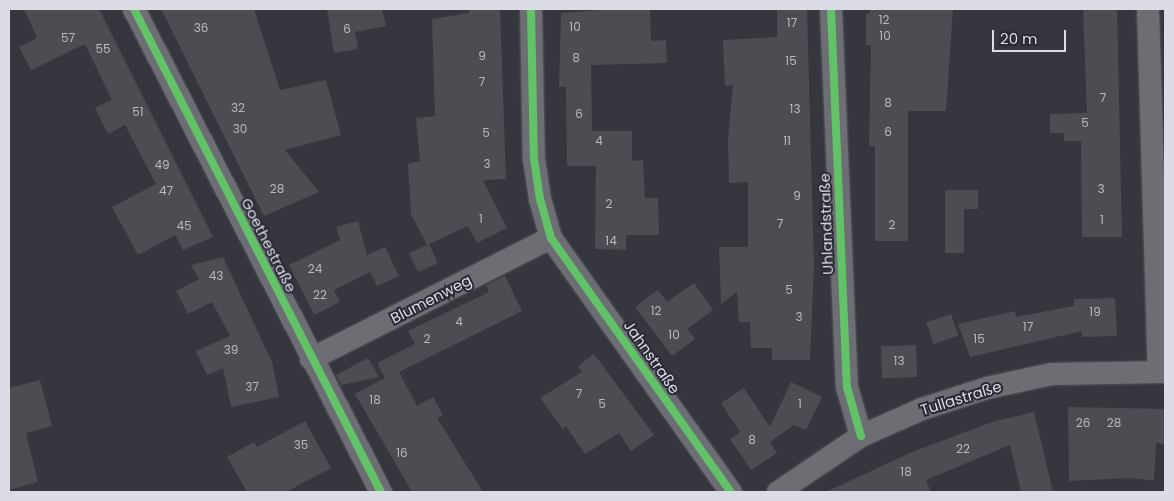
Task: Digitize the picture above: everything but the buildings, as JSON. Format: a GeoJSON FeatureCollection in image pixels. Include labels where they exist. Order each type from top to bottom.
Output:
{"type":"FeatureCollection","features":[{"type":"Feature","properties":{"kind":"street","name":"Goethestraße"},"geometry":{"type":"LineString","coordinates":[[134,9],[311,359],[381,492]]}},
{"type":"Feature","properties":{"kind":"street","name":"Jahnstraße"},"geometry":{"type":"LineString","coordinates":[[531,9],[534,159],[540,199],[551,238],[731,492]]}},
{"type":"Feature","properties":{"kind":"street","name":"Uhlandstraße"},"geometry":{"type":"LineString","coordinates":[[831,9],[847,387],[861,436]]}},
{"type":"Feature","properties":{"kind":"street"},"geometry":{"type":"LineString","coordinates":[[1148,9],[1162,371]]}},
{"type":"Feature","properties":{"kind":"street","name":"Blumenweg"},"geometry":{"type":"LineString","coordinates":[[311,359],[551,238]]}},
{"type":"Feature","properties":{"kind":"street","name":"Tullastraße"},"geometry":{"type":"LineString","coordinates":[[778,492],[861,436],[922,409],[987,388],[1043,376],[1162,371]]}},
{"type":"Feature","properties":{"kind":"cycle path"},"geometry":{"type":"LineString","coordinates":[[134,9],[381,492]]}},
{"type":"Feature","properties":{"kind":"cycle path"},"geometry":{"type":"LineString","coordinates":[[531,9],[534,159],[540,199],[551,238],[731,492]]}},
{"type":"Feature","properties":{"kind":"cycle path"},"geometry":{"type":"LineString","coordinates":[[831,9],[847,387],[861,436]]}}]}
